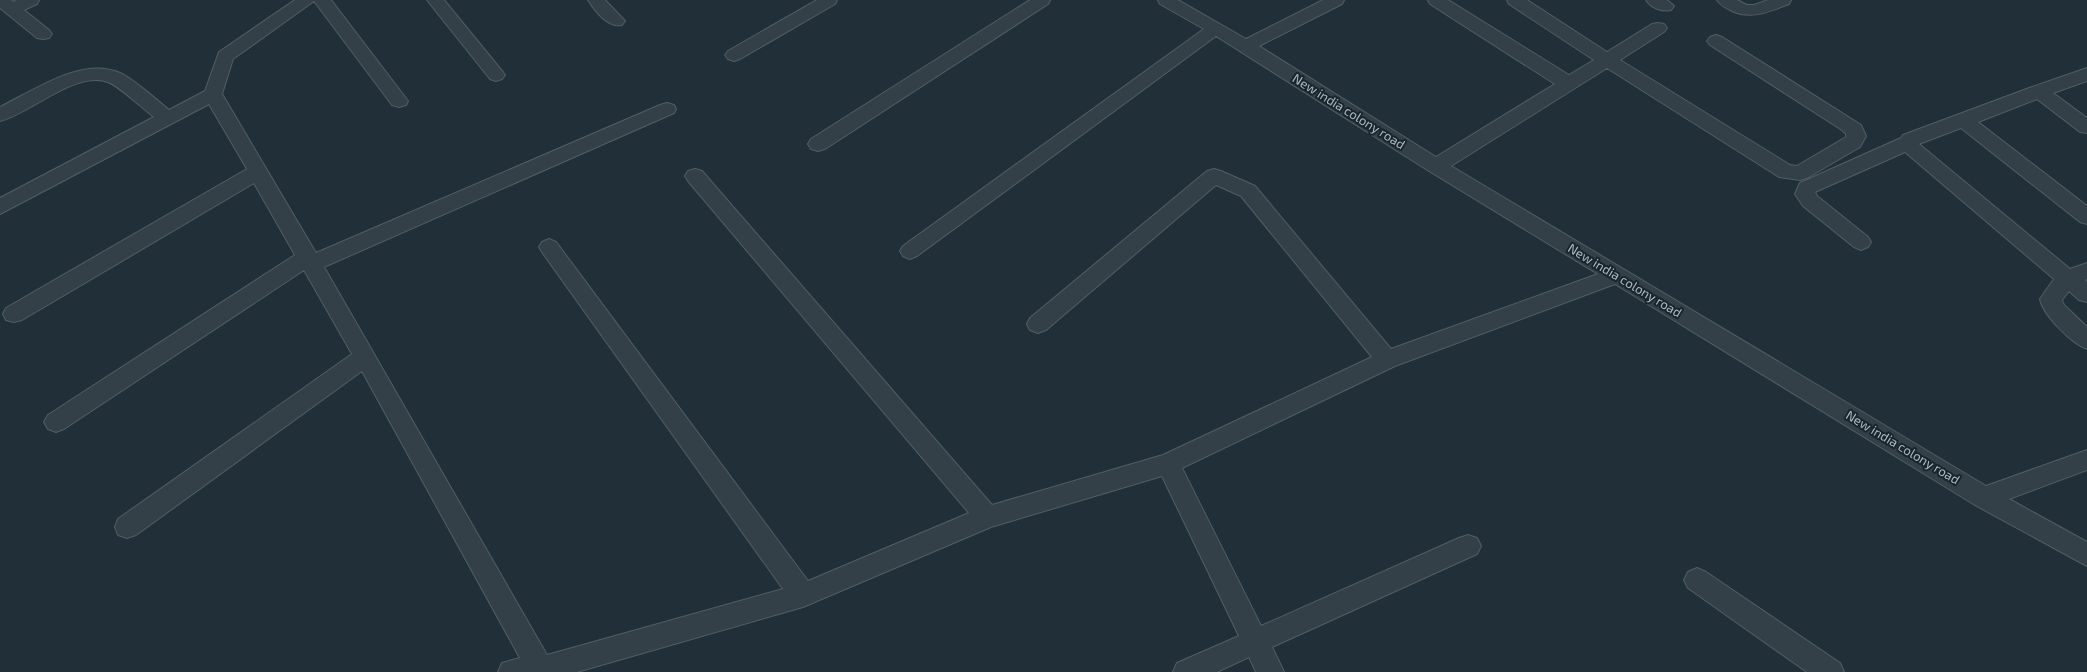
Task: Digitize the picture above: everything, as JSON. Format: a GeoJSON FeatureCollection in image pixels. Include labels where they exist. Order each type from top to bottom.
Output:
{"type":"FeatureCollection","features":[{"type":"Feature","properties":{"kind":"street"},"geometry":{"type":"LineString","coordinates":[[6,5],[31,0]]}},
{"type":"Feature","properties":{"kind":"street"},"geometry":{"type":"LineString","coordinates":[[0,207],[213,94],[225,56],[306,0]]}},
{"type":"Feature","properties":{"kind":"street"},"geometry":{"type":"LineString","coordinates":[[322,0],[399,101]]}},
{"type":"Feature","properties":{"kind":"street"},"geometry":{"type":"LineString","coordinates":[[435,0],[496,75]]}},
{"type":"Feature","properties":{"kind":"street"},"geometry":{"type":"LineString","coordinates":[[596,0],[616,20]]}},
{"type":"Feature","properties":{"kind":"street"},"geometry":{"type":"LineString","coordinates":[[734,55],[829,0]]}},
{"type":"Feature","properties":{"kind":"street"},"geometry":{"type":"LineString","coordinates":[[818,144],[1042,0]]}},
{"type":"Feature","properties":{"kind":"street","name":"New india colony road"},"geometry":{"type":"LineString","coordinates":[[1166,0],[1246,46],[1436,166],[1984,497],[2087,555]]}},
{"type":"Feature","properties":{"kind":"street"},"geometry":{"type":"LineString","coordinates":[[1246,46],[1336,0]]}},
{"type":"Feature","properties":{"kind":"street"},"geometry":{"type":"LineString","coordinates":[[1436,0],[1569,84]]}},
{"type":"Feature","properties":{"kind":"street"},"geometry":{"type":"LineString","coordinates":[[1515,0],[1607,60],[1786,172],[1800,173],[1853,142],[1857,136],[1854,130],[1849,126],[1716,40]]}},
{"type":"Feature","properties":{"kind":"street"},"geometry":{"type":"LineString","coordinates":[[1725,0],[1735,6],[1753,12],[1783,0]]}},
{"type":"Feature","properties":{"kind":"street"},"geometry":{"type":"LineString","coordinates":[[6,5],[43,34]]}},
{"type":"Feature","properties":{"kind":"street"},"geometry":{"type":"LineString","coordinates":[[1436,166],[1658,28]]}},
{"type":"Feature","properties":{"kind":"street"},"geometry":{"type":"LineString","coordinates":[[910,251],[1215,29]]}},
{"type":"Feature","properties":{"kind":"street"},"geometry":{"type":"LineString","coordinates":[[0,115],[67,81],[92,73],[114,77],[167,118]]}},
{"type":"Feature","properties":{"kind":"street"},"geometry":{"type":"LineString","coordinates":[[1861,242],[1810,201],[1805,194],[1807,188],[1908,143],[1910,140],[2087,74]]}},
{"type":"Feature","properties":{"kind":"street"},"geometry":{"type":"LineString","coordinates":[[2038,91],[2087,127]]}},
{"type":"Feature","properties":{"kind":"street"},"geometry":{"type":"LineString","coordinates":[[213,94],[365,357],[542,671]]}},
{"type":"Feature","properties":{"kind":"street"},"geometry":{"type":"LineString","coordinates":[[56,422],[310,261],[667,109]]}},
{"type":"Feature","properties":{"kind":"street"},"geometry":{"type":"LineString","coordinates":[[1962,120],[2087,217]]}},
{"type":"Feature","properties":{"kind":"street"},"geometry":{"type":"LineString","coordinates":[[1908,143],[1914,151],[2087,294]]}},
{"type":"Feature","properties":{"kind":"street"},"geometry":{"type":"LineString","coordinates":[[14,314],[257,172]]}},
{"type":"Feature","properties":{"kind":"street"},"geometry":{"type":"LineString","coordinates":[[695,176],[987,517]]}},
{"type":"Feature","properties":{"kind":"street"},"geometry":{"type":"LineString","coordinates":[[1038,324],[1214,176],[1248,191],[1388,360]]}},
{"type":"Feature","properties":{"kind":"street"},"geometry":{"type":"LineString","coordinates":[[549,247],[803,595]]}},
{"type":"Feature","properties":{"kind":"street"},"geometry":{"type":"LineString","coordinates":[[2087,271],[2067,278],[2051,299],[2052,306],[2087,340]]}},
{"type":"Feature","properties":{"kind":"street"},"geometry":{"type":"LineString","coordinates":[[512,672],[542,671],[803,595],[987,517],[1168,464],[1388,360],[1618,275]]}},
{"type":"Feature","properties":{"kind":"street"},"geometry":{"type":"LineString","coordinates":[[127,527],[365,357]]}},
{"type":"Feature","properties":{"kind":"street"},"geometry":{"type":"LineString","coordinates":[[1984,497],[2087,460]]}},
{"type":"Feature","properties":{"kind":"street"},"geometry":{"type":"LineString","coordinates":[[1168,464],[1270,672]]}},
{"type":"Feature","properties":{"kind":"street"},"geometry":{"type":"LineString","coordinates":[[1187,672],[1468,546]]}},
{"type":"Feature","properties":{"kind":"street"},"geometry":{"type":"LineString","coordinates":[[1697,580],[1830,672]]}}]}
